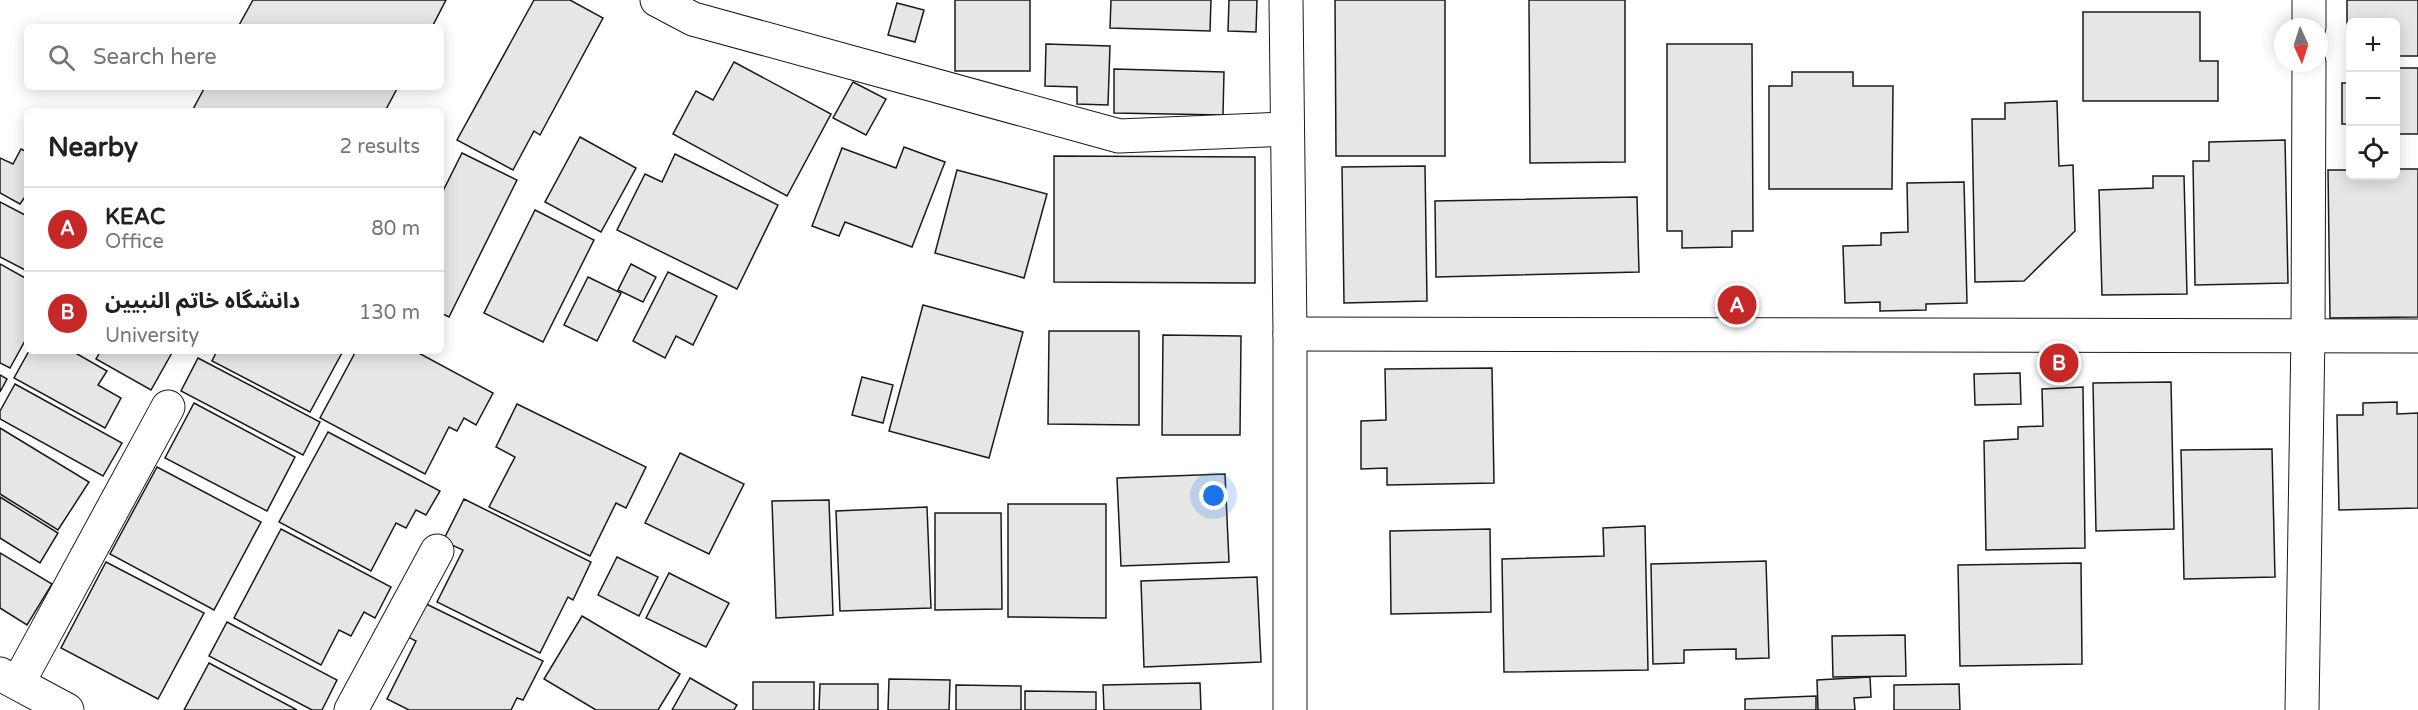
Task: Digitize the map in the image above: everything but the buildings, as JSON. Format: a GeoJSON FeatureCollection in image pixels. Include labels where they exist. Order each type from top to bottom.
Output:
{"type":"FeatureCollection","features":[{"type":"Feature","properties":{"kind":"street"},"geometry":{"type":"LineString","coordinates":[[657,0],[693,19],[1119,136],[1287,129]]}},
{"type":"Feature","properties":{"kind":"street"},"geometry":{"type":"LineString","coordinates":[[1286,0],[1290,334],[1290,710]]}},
{"type":"Feature","properties":{"kind":"street"},"geometry":{"type":"LineString","coordinates":[[2309,0],[2309,18]]}},
{"type":"Feature","properties":{"kind":"street"},"geometry":{"type":"LineString","coordinates":[[2302,710],[2308,334],[2309,72]]}},
{"type":"Feature","properties":{"kind":"street"},"geometry":{"type":"LineString","coordinates":[[1290,334],[2308,334],[2418,336]]}},
{"type":"Feature","properties":{"kind":"street"},"geometry":{"type":"LineString","coordinates":[[67,710],[9,679],[168,407]]}},
{"type":"Feature","properties":{"kind":"street"},"geometry":{"type":"LineString","coordinates":[[351,710],[437,551]]}},
{"type":"Feature","properties":{"kind":"place","name":"KEAC"},"geometry":{"type":"Point","coordinates":[1737,305]}},
{"type":"Feature","properties":{"kind":"place","name":"دانشگاه خاتم النبیین"},"geometry":{"type":"Point","coordinates":[2059,363]}}]}
